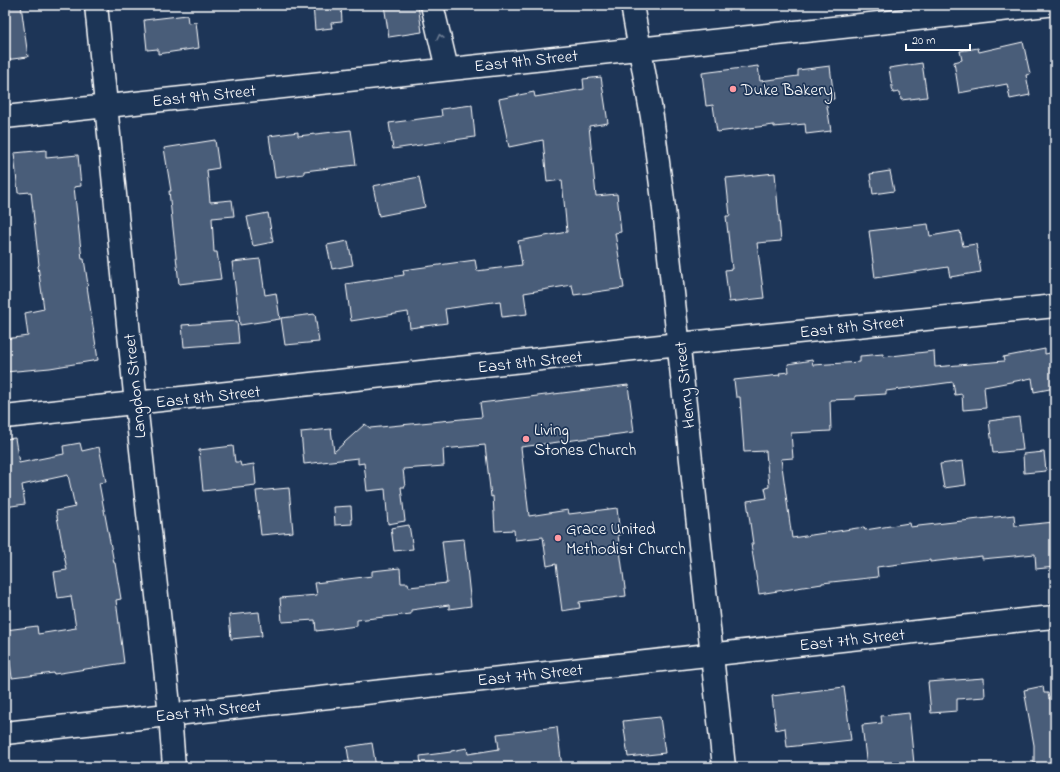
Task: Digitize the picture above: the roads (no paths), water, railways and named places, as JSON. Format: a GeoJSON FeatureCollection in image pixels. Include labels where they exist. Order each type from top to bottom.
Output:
{"type":"FeatureCollection","features":[{"type":"Feature","properties":{"kind":"street","name":"Langdon Street"},"geometry":{"type":"LineString","coordinates":[[96,5],[136,404],[170,714],[174,767]]}},
{"type":"Feature","properties":{"kind":"street"},"geometry":{"type":"LineString","coordinates":[[432,5],[447,69]]}},
{"type":"Feature","properties":{"kind":"street","name":"Henry Street"},"geometry":{"type":"LineString","coordinates":[[632,5],[641,48],[652,117],[663,200],[724,767]]}},
{"type":"Feature","properties":{"kind":"street","name":"East 9th Street"},"geometry":{"type":"LineString","coordinates":[[5,117],[1047,5]]}},
{"type":"Feature","properties":{"kind":"street","name":"East 8th Street"},"geometry":{"type":"LineString","coordinates":[[5,417],[679,344],[1055,306]]}},
{"type":"Feature","properties":{"kind":"street","name":"East 7th Street"},"geometry":{"type":"LineString","coordinates":[[5,733],[1032,618],[1055,617]]}},
{"type":"Feature","properties":{"kind":"place","name":"Duke Bakery"},"geometry":{"type":"Point","coordinates":[733,89]}},
{"type":"Feature","properties":{"kind":"place","name":"Living Stones Church"},"geometry":{"type":"Point","coordinates":[526,439]}},
{"type":"Feature","properties":{"kind":"place","name":"Grace United Methodist Church"},"geometry":{"type":"Point","coordinates":[558,538]}}]}
